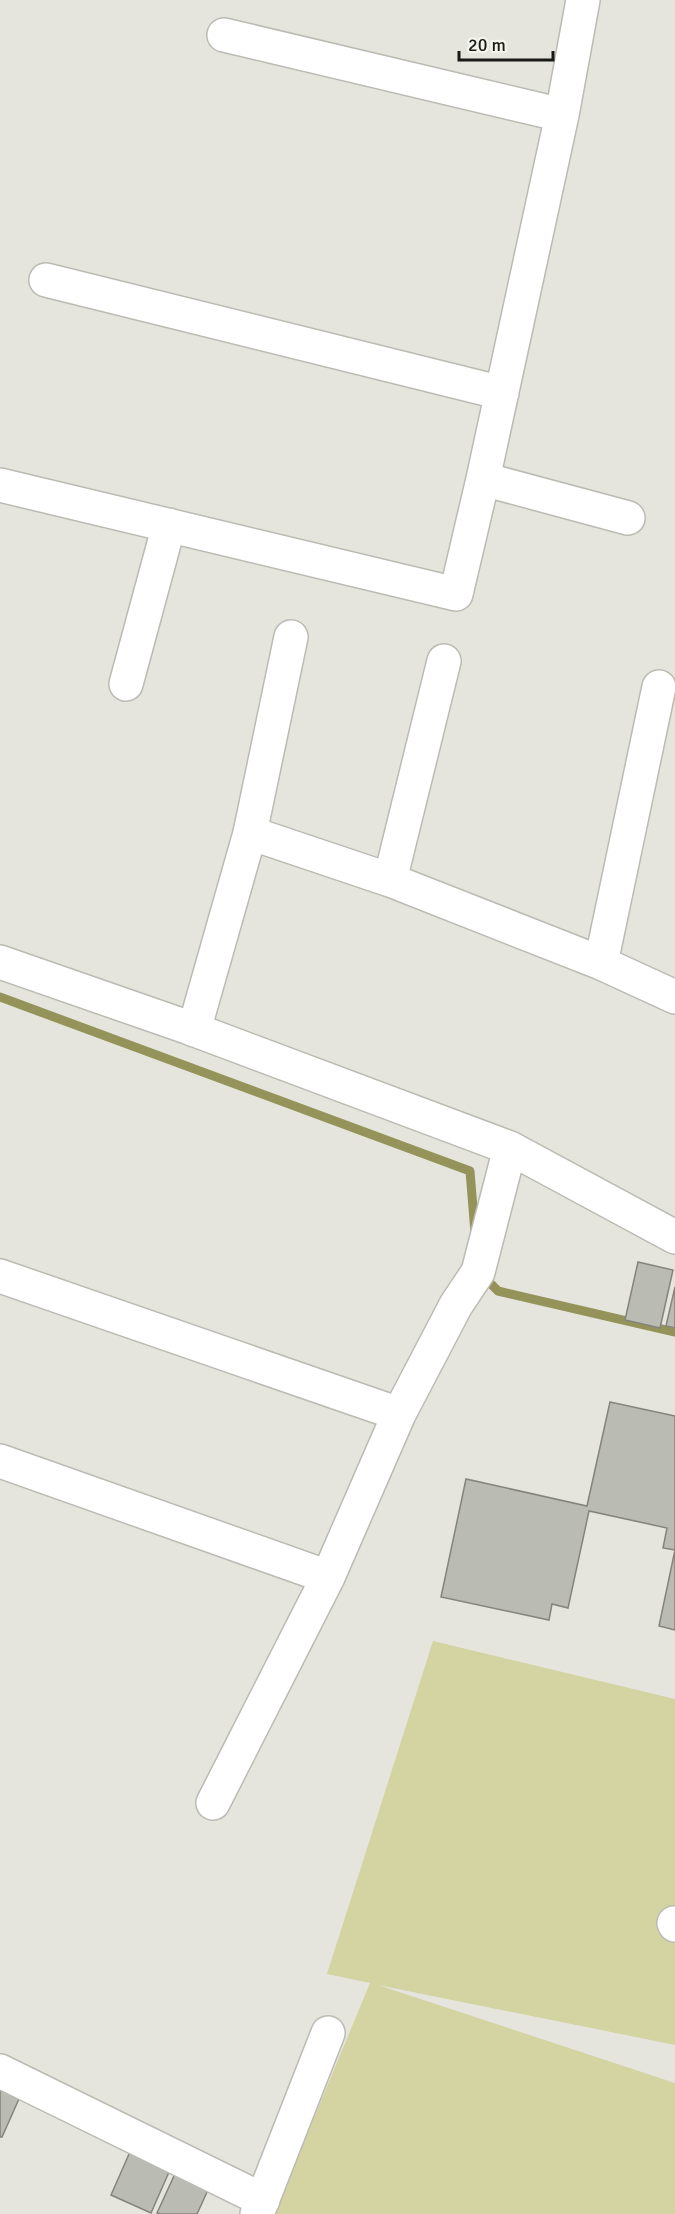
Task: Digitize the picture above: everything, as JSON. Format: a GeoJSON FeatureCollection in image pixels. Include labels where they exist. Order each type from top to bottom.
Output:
{"type":"FeatureCollection","features":[{"type":"Feature","properties":{"kind":"street"},"geometry":{"type":"LineString","coordinates":[[0,485],[456,594],[562,114],[583,0]]}},
{"type":"Feature","properties":{"kind":"street"},"geometry":{"type":"LineString","coordinates":[[224,34],[562,114]]}},
{"type":"Feature","properties":{"kind":"street"},"geometry":{"type":"LineString","coordinates":[[46,280],[502,393]]}},
{"type":"Feature","properties":{"kind":"street"},"geometry":{"type":"LineString","coordinates":[[483,479],[628,518]]}},
{"type":"Feature","properties":{"kind":"street"},"geometry":{"type":"LineString","coordinates":[[126,684],[169,525]]}},
{"type":"Feature","properties":{"kind":"street"},"geometry":{"type":"LineString","coordinates":[[194,1030],[250,832],[291,637]]}},
{"type":"Feature","properties":{"kind":"street"},"geometry":{"type":"LineString","coordinates":[[390,880],[444,661]]}},
{"type":"Feature","properties":{"kind":"street"},"geometry":{"type":"LineString","coordinates":[[601,963],[659,687]]}},
{"type":"Feature","properties":{"kind":"street"},"geometry":{"type":"LineString","coordinates":[[250,832],[390,880],[601,963],[675,997]]}},
{"type":"Feature","properties":{"kind":"street"},"geometry":{"type":"LineString","coordinates":[[0,962],[194,1030],[510,1148],[675,1237]]}},
{"type":"Feature","properties":{"kind":"street"},"geometry":{"type":"LineString","coordinates":[[213,1803],[328,1577],[399,1414],[456,1305],[478,1272],[510,1148]]}},
{"type":"Feature","properties":{"kind":"street"},"geometry":{"type":"LineString","coordinates":[[0,1276],[399,1414]]}},
{"type":"Feature","properties":{"kind":"street"},"geometry":{"type":"LineString","coordinates":[[0,1461],[328,1577]]}},
{"type":"Feature","properties":{"kind":"street"},"geometry":{"type":"LineString","coordinates":[[0,2071],[260,2207],[328,2033]]}},
{"type":"Feature","properties":{"kind":"green space"},"geometry":{"type":"Polygon","coordinates":[[[433,1641],[675,1699],[675,2045],[378,1985],[675,2083],[675,2214],[274,2214],[370,1983],[327,1974],[433,1641]]]}},
{"type":"Feature","properties":{"kind":"building"},"geometry":{"type":"Polygon","coordinates":[[[638,1262],[673,1270],[660,1328],[625,1320],[638,1262]]]}},
{"type":"Feature","properties":{"kind":"building"},"geometry":{"type":"Polygon","coordinates":[[[675,1287],[675,1328],[666,1326],[675,1287]]]}},
{"type":"Feature","properties":{"kind":"building"},"geometry":{"type":"Polygon","coordinates":[[[610,1402],[675,1416],[675,1550],[663,1548],[667,1528],[589,1511],[568,1608],[552,1604],[549,1620],[441,1597],[466,1479],[587,1506],[610,1402]]]}},
{"type":"Feature","properties":{"kind":"building"},"geometry":{"type":"Polygon","coordinates":[[[675,1550],[675,1630],[659,1626],[675,1550]]]}},
{"type":"Feature","properties":{"kind":"building"},"geometry":{"type":"Polygon","coordinates":[[[0,2080],[23,2090],[2,2137],[0,2137],[0,2080]]]}},
{"type":"Feature","properties":{"kind":"building"},"geometry":{"type":"Polygon","coordinates":[[[133,2145],[173,2163],[151,2213],[111,2195],[133,2145]]]}},
{"type":"Feature","properties":{"kind":"building"},"geometry":{"type":"Polygon","coordinates":[[[179,2165],[213,2179],[197,2214],[157,2213],[179,2165]]]}},
{"type":"Feature","properties":{"kind":"waterway"},"geometry":{"type":"LineString","coordinates":[[0,997],[470,1171],[475,1233]]}},
{"type":"Feature","properties":{"kind":"waterway"},"geometry":{"type":"LineString","coordinates":[[482,1275],[498,1291],[675,1332]]}}]}
